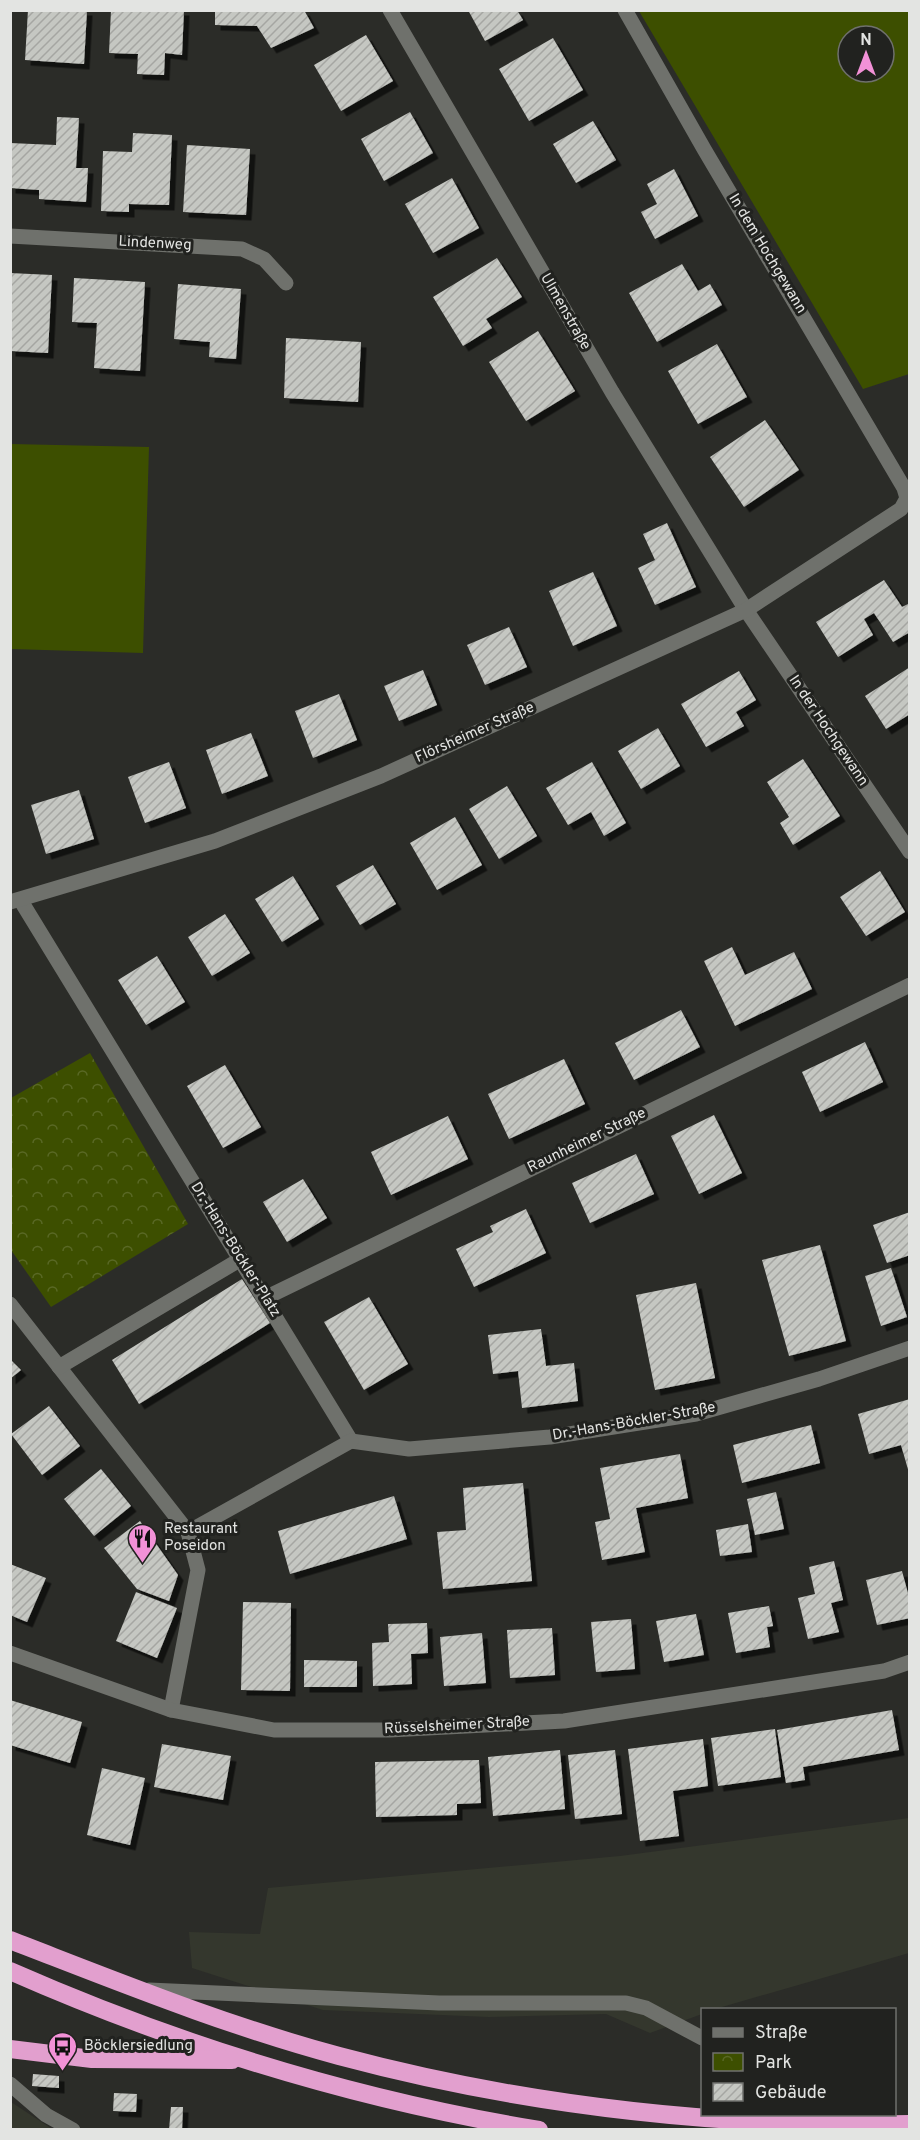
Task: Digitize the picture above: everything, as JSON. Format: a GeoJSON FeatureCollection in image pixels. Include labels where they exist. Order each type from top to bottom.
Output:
{"type":"FeatureCollection","features":[{"type":"Feature","properties":{"kind":"highway"},"geometry":{"type":"LineString","coordinates":[[10,1940],[237,2025],[339,2056],[442,2081],[546,2101],[651,2115],[757,2123],[909,2124]]}},
{"type":"Feature","properties":{"kind":"highway"},"geometry":{"type":"LineString","coordinates":[[10,1971],[155,2030],[252,2061],[416,2105],[538,2130]]}},
{"type":"Feature","properties":{"kind":"highway"},"geometry":{"type":"LineString","coordinates":[[10,2049],[92,2059],[252,2061]]}},
{"type":"Feature","properties":{"kind":"street","name":"Ulmenstraße"},"geometry":{"type":"LineString","coordinates":[[390,10],[612,392],[746,610]]}},
{"type":"Feature","properties":{"kind":"street","name":"In dem Hochgewann"},"geometry":{"type":"LineString","coordinates":[[625,10],[704,149],[859,407],[904,488],[907,498]]}},
{"type":"Feature","properties":{"kind":"street","name":"Lindenweg"},"geometry":{"type":"LineString","coordinates":[[10,236],[242,249],[264,259],[286,283]]}},
{"type":"Feature","properties":{"kind":"street","name":"Flörsheimer Straße"},"geometry":{"type":"LineString","coordinates":[[16,902],[215,841],[381,776],[746,610],[894,515],[901,509],[907,498]]}},
{"type":"Feature","properties":{"kind":"street","name":"In der Hochgewann"},"geometry":{"type":"LineString","coordinates":[[746,610],[909,852]]}},
{"type":"Feature","properties":{"kind":"street","name":"Dr.-Hans-Böckler-Platz"},"geometry":{"type":"LineString","coordinates":[[16,902],[241,1259],[351,1441]]}},
{"type":"Feature","properties":{"kind":"street","name":"Raunheimer Straße"},"geometry":{"type":"LineString","coordinates":[[265,1298],[909,985]]}},
{"type":"Feature","properties":{"kind":"street"},"geometry":{"type":"LineString","coordinates":[[59,1367],[241,1259]]}},
{"type":"Feature","properties":{"kind":"street"},"geometry":{"type":"LineString","coordinates":[[10,1304],[188,1532],[198,1570],[171,1710]]}},
{"type":"Feature","properties":{"kind":"street","name":"Dr.-Hans-Böckler-Straße"},"geometry":{"type":"LineString","coordinates":[[351,1441],[409,1449],[550,1437],[696,1414],[819,1379],[909,1348]]}},
{"type":"Feature","properties":{"kind":"street"},"geometry":{"type":"LineString","coordinates":[[188,1532],[351,1441]]}},
{"type":"Feature","properties":{"kind":"street","name":"Rüsselsheimer Straße"},"geometry":{"type":"LineString","coordinates":[[10,1653],[171,1710],[274,1730],[389,1730],[564,1721],[884,1671],[909,1662]]}},
{"type":"Feature","properties":{"kind":"street"},"geometry":{"type":"LineString","coordinates":[[137,1989],[439,2003],[626,2003],[646,2008],[701,2037]]}},
{"type":"Feature","properties":{"kind":"street"},"geometry":{"type":"LineString","coordinates":[[10,2084],[46,2115],[73,2130]]}},
{"type":"Feature","properties":{"kind":"street"},"geometry":{"type":"LineString","coordinates":[[845,2116],[863,2125]]}},
{"type":"Feature","properties":{"kind":"shaded area"},"geometry":{"type":"Polygon","coordinates":[[[909,1818],[909,1953],[718,2008],[701,2008],[701,2014],[650,2033],[606,2014],[489,2017],[323,2010],[192,1968],[189,1932],[260,1934],[268,1888],[620,1856],[909,1818]]]}},
{"type":"Feature","properties":{"kind":"shaded area"},"geometry":{"type":"Polygon","coordinates":[[[11,2102],[52,2129],[11,2129],[11,2102]]]}},
{"type":"Feature","properties":{"kind":"green space"},"geometry":{"type":"Polygon","coordinates":[[[639,11],[909,11],[909,374],[863,389],[639,11]]]}},
{"type":"Feature","properties":{"kind":"green space"},"geometry":{"type":"Polygon","coordinates":[[[11,444],[149,447],[143,653],[11,649],[11,444]]]}},
{"type":"Feature","properties":{"kind":"green space"},"geometry":{"type":"Polygon","coordinates":[[[90,1053],[188,1224],[51,1307],[11,1250],[11,1098],[90,1053]]]}},
{"type":"Feature","properties":{"kind":"building"},"geometry":{"type":"Polygon","coordinates":[[[28,10],[87,10],[84,64],[25,60],[28,10]]]}},
{"type":"Feature","properties":{"kind":"building"},"geometry":{"type":"Polygon","coordinates":[[[111,10],[184,10],[182,55],[165,53],[164,75],[137,74],[138,54],[109,53],[111,10]]]}},
{"type":"Feature","properties":{"kind":"building"},"geometry":{"type":"Polygon","coordinates":[[[215,10],[304,10],[314,28],[271,48],[257,26],[215,25],[215,10]]]}},
{"type":"Feature","properties":{"kind":"building"},"geometry":{"type":"Polygon","coordinates":[[[468,10],[517,10],[523,20],[485,41],[468,10]]]}},
{"type":"Feature","properties":{"kind":"building"},"geometry":{"type":"Polygon","coordinates":[[[366,35],[393,81],[341,111],[314,65],[366,35]]]}},
{"type":"Feature","properties":{"kind":"building"},"geometry":{"type":"Polygon","coordinates":[[[553,38],[583,90],[529,121],[499,69],[553,38]]]}},
{"type":"Feature","properties":{"kind":"building"},"geometry":{"type":"Polygon","coordinates":[[[410,112],[433,153],[384,181],[361,139],[410,112]]]}},
{"type":"Feature","properties":{"kind":"building"},"geometry":{"type":"Polygon","coordinates":[[[57,117],[79,118],[76,168],[88,168],[86,202],[39,199],[39,190],[10,188],[10,143],[56,145],[57,117]]]}},
{"type":"Feature","properties":{"kind":"building"},"geometry":{"type":"Polygon","coordinates":[[[593,121],[616,160],[576,183],[553,144],[593,121]]]}},
{"type":"Feature","properties":{"kind":"building"},"geometry":{"type":"Polygon","coordinates":[[[133,133],[172,135],[169,205],[129,204],[129,212],[101,211],[103,151],[132,152],[133,133]]]}},
{"type":"Feature","properties":{"kind":"building"},"geometry":{"type":"Polygon","coordinates":[[[187,145],[250,149],[246,215],[183,212],[187,145]]]}},
{"type":"Feature","properties":{"kind":"building"},"geometry":{"type":"Polygon","coordinates":[[[674,169],[698,216],[655,239],[641,212],[657,204],[647,184],[674,169]]]}},
{"type":"Feature","properties":{"kind":"building"},"geometry":{"type":"Polygon","coordinates":[[[452,178],[479,228],[433,253],[405,204],[452,178]]]}},
{"type":"Feature","properties":{"kind":"building"},"geometry":{"type":"Polygon","coordinates":[[[497,258],[522,297],[486,319],[492,328],[463,346],[433,297],[497,258]]]}},
{"type":"Feature","properties":{"kind":"building"},"geometry":{"type":"Polygon","coordinates":[[[682,264],[698,291],[710,284],[722,305],[657,342],[629,293],[682,264]]]}},
{"type":"Feature","properties":{"kind":"building"},"geometry":{"type":"Polygon","coordinates":[[[10,273],[52,275],[48,353],[10,351],[10,273]]]}},
{"type":"Feature","properties":{"kind":"building"},"geometry":{"type":"Polygon","coordinates":[[[74,278],[145,282],[140,371],[94,368],[97,323],[72,322],[74,278]]]}},
{"type":"Feature","properties":{"kind":"building"},"geometry":{"type":"Polygon","coordinates":[[[178,284],[241,289],[236,359],[209,357],[210,342],[174,339],[178,284]]]}},
{"type":"Feature","properties":{"kind":"building"},"geometry":{"type":"Polygon","coordinates":[[[538,331],[575,391],[526,421],[489,362],[538,331]]]}},
{"type":"Feature","properties":{"kind":"building"},"geometry":{"type":"Polygon","coordinates":[[[286,338],[361,342],[358,402],[284,398],[286,338]]]}},
{"type":"Feature","properties":{"kind":"building"},"geometry":{"type":"Polygon","coordinates":[[[717,344],[747,397],[698,424],[668,371],[717,344]]]}},
{"type":"Feature","properties":{"kind":"building"},"geometry":{"type":"Polygon","coordinates":[[[765,420],[799,470],[744,507],[710,457],[765,420]]]}},
{"type":"Feature","properties":{"kind":"building"},"geometry":{"type":"Polygon","coordinates":[[[667,523],[696,587],[655,605],[638,568],[655,560],[643,534],[667,523]]]}},
{"type":"Feature","properties":{"kind":"building"},"geometry":{"type":"Polygon","coordinates":[[[593,572],[617,626],[573,646],[549,591],[593,572]]]}},
{"type":"Feature","properties":{"kind":"building"},"geometry":{"type":"Polygon","coordinates":[[[884,580],[902,607],[910,603],[910,632],[893,642],[874,613],[864,619],[873,635],[838,657],[816,622],[884,580]]]}},
{"type":"Feature","properties":{"kind":"building"},"geometry":{"type":"Polygon","coordinates":[[[509,627],[527,667],[485,685],[467,645],[509,627]]]}},
{"type":"Feature","properties":{"kind":"building"},"geometry":{"type":"Polygon","coordinates":[[[910,667],[910,714],[886,729],[865,696],[910,667]]]}},
{"type":"Feature","properties":{"kind":"building"},"geometry":{"type":"Polygon","coordinates":[[[423,670],[437,705],[399,721],[384,686],[423,670]]]}},
{"type":"Feature","properties":{"kind":"building"},"geometry":{"type":"Polygon","coordinates":[[[739,671],[756,700],[736,712],[744,726],[706,747],[681,704],[739,671]]]}},
{"type":"Feature","properties":{"kind":"building"},"geometry":{"type":"Polygon","coordinates":[[[339,694],[357,740],[313,758],[295,711],[339,694]]]}},
{"type":"Feature","properties":{"kind":"building"},"geometry":{"type":"Polygon","coordinates":[[[658,728],[680,766],[641,789],[618,751],[658,728]]]}},
{"type":"Feature","properties":{"kind":"building"},"geometry":{"type":"Polygon","coordinates":[[[251,733],[268,776],[222,794],[206,750],[251,733]]]}},
{"type":"Feature","properties":{"kind":"building"},"geometry":{"type":"Polygon","coordinates":[[[803,759],[840,816],[793,845],[780,823],[789,817],[767,782],[803,759]]]}},
{"type":"Feature","properties":{"kind":"building"},"geometry":{"type":"Polygon","coordinates":[[[169,762],[186,808],[145,823],[128,777],[169,762]]]}},
{"type":"Feature","properties":{"kind":"building"},"geometry":{"type":"Polygon","coordinates":[[[592,762],[626,823],[604,836],[591,812],[568,825],[546,788],[592,762]]]}},
{"type":"Feature","properties":{"kind":"building"},"geometry":{"type":"Polygon","coordinates":[[[507,786],[537,836],[499,859],[469,809],[507,786]]]}},
{"type":"Feature","properties":{"kind":"building"},"geometry":{"type":"Polygon","coordinates":[[[79,790],[94,839],[46,854],[31,805],[79,790]]]}},
{"type":"Feature","properties":{"kind":"building"},"geometry":{"type":"Polygon","coordinates":[[[455,817],[482,865],[437,890],[410,843],[455,817]]]}},
{"type":"Feature","properties":{"kind":"building"},"geometry":{"type":"Polygon","coordinates":[[[373,865],[396,904],[360,925],[336,886],[373,865]]]}},
{"type":"Feature","properties":{"kind":"building"},"geometry":{"type":"Polygon","coordinates":[[[880,871],[905,912],[866,936],[840,897],[880,871]]]}},
{"type":"Feature","properties":{"kind":"building"},"geometry":{"type":"Polygon","coordinates":[[[293,876],[319,919],[282,942],[255,899],[293,876]]]}},
{"type":"Feature","properties":{"kind":"building"},"geometry":{"type":"Polygon","coordinates":[[[225,914],[250,953],[212,976],[188,937],[225,914]]]}},
{"type":"Feature","properties":{"kind":"building"},"geometry":{"type":"Polygon","coordinates":[[[732,947],[745,975],[794,952],[812,989],[735,1026],[704,961],[732,947]]]}},
{"type":"Feature","properties":{"kind":"building"},"geometry":{"type":"Polygon","coordinates":[[[157,956],[185,1002],[146,1025],[118,980],[157,956]]]}},
{"type":"Feature","properties":{"kind":"building"},"geometry":{"type":"Polygon","coordinates":[[[681,1010],[700,1047],[634,1080],[615,1043],[681,1010]]]}},
{"type":"Feature","properties":{"kind":"building"},"geometry":{"type":"Polygon","coordinates":[[[865,1042],[883,1082],[820,1112],[802,1072],[865,1042]]]}},
{"type":"Feature","properties":{"kind":"building"},"geometry":{"type":"Polygon","coordinates":[[[564,1059],[585,1104],[509,1139],[488,1094],[564,1059]]]}},
{"type":"Feature","properties":{"kind":"building"},"geometry":{"type":"Polygon","coordinates":[[[225,1065],[261,1127],[223,1148],[187,1086],[225,1065]]]}},
{"type":"Feature","properties":{"kind":"building"},"geometry":{"type":"Polygon","coordinates":[[[714,1115],[742,1173],[699,1194],[671,1136],[714,1115]]]}},
{"type":"Feature","properties":{"kind":"building"},"geometry":{"type":"Polygon","coordinates":[[[448,1116],[468,1159],[391,1195],[371,1152],[448,1116]]]}},
{"type":"Feature","properties":{"kind":"building"},"geometry":{"type":"Polygon","coordinates":[[[636,1154],[654,1194],[590,1223],[572,1183],[636,1154]]]}},
{"type":"Feature","properties":{"kind":"building"},"geometry":{"type":"Polygon","coordinates":[[[303,1179],[327,1218],[287,1242],[263,1202],[303,1179]]]}},
{"type":"Feature","properties":{"kind":"building"},"geometry":{"type":"Polygon","coordinates":[[[526,1209],[546,1253],[474,1287],[456,1249],[493,1232],[490,1226],[526,1209]]]}},
{"type":"Feature","properties":{"kind":"building"},"geometry":{"type":"Polygon","coordinates":[[[910,1212],[910,1255],[887,1263],[873,1225],[910,1212]]]}},
{"type":"Feature","properties":{"kind":"building"},"geometry":{"type":"Polygon","coordinates":[[[820,1245],[846,1341],[789,1356],[762,1260],[820,1245]]]}},
{"type":"Feature","properties":{"kind":"building"},"geometry":{"type":"Polygon","coordinates":[[[891,1268],[907,1317],[881,1326],[865,1276],[891,1268]]]}},
{"type":"Feature","properties":{"kind":"building"},"geometry":{"type":"Polygon","coordinates":[[[242,1279],[270,1323],[139,1404],[112,1360],[242,1279]]]}},
{"type":"Feature","properties":{"kind":"building"},"geometry":{"type":"Polygon","coordinates":[[[696,1283],[715,1378],[655,1390],[636,1295],[696,1283]]]}},
{"type":"Feature","properties":{"kind":"building"},"geometry":{"type":"Polygon","coordinates":[[[369,1297],[408,1364],[364,1390],[324,1322],[369,1297]]]}},
{"type":"Feature","properties":{"kind":"building"},"geometry":{"type":"Polygon","coordinates":[[[541,1329],[546,1366],[574,1363],[578,1401],[522,1408],[518,1371],[493,1374],[488,1335],[541,1329]]]}},
{"type":"Feature","properties":{"kind":"building"},"geometry":{"type":"Polygon","coordinates":[[[10,1359],[21,1370],[10,1379],[10,1359]]]}},
{"type":"Feature","properties":{"kind":"building"},"geometry":{"type":"Polygon","coordinates":[[[910,1399],[909,1473],[901,1445],[869,1454],[858,1414],[910,1399]]]}},
{"type":"Feature","properties":{"kind":"building"},"geometry":{"type":"Polygon","coordinates":[[[49,1406],[80,1446],[42,1475],[11,1434],[49,1406]]]}},
{"type":"Feature","properties":{"kind":"building"},"geometry":{"type":"Polygon","coordinates":[[[811,1425],[820,1463],[742,1483],[733,1445],[811,1425]]]}},
{"type":"Feature","properties":{"kind":"building"},"geometry":{"type":"Polygon","coordinates":[[[680,1454],[688,1498],[636,1508],[645,1552],[602,1560],[595,1522],[610,1519],[600,1468],[680,1454]]]}},
{"type":"Feature","properties":{"kind":"building"},"geometry":{"type":"Polygon","coordinates":[[[101,1469],[131,1506],[94,1536],[64,1499],[101,1469]]]}},
{"type":"Feature","properties":{"kind":"building"},"geometry":{"type":"Polygon","coordinates":[[[523,1483],[532,1581],[443,1589],[437,1532],[466,1530],[463,1488],[523,1483]]]}},
{"type":"Feature","properties":{"kind":"building"},"geometry":{"type":"Polygon","coordinates":[[[776,1492],[784,1529],[755,1535],[747,1499],[776,1492]]]}},
{"type":"Feature","properties":{"kind":"building"},"geometry":{"type":"Polygon","coordinates":[[[394,1496],[407,1539],[290,1574],[278,1531],[394,1496]]]}},
{"type":"Feature","properties":{"kind":"building"},"geometry":{"type":"Polygon","coordinates":[[[140,1521],[178,1575],[169,1601],[137,1589],[104,1548],[140,1521]]]}},
{"type":"Feature","properties":{"kind":"building"},"geometry":{"type":"Polygon","coordinates":[[[748,1524],[752,1552],[720,1556],[716,1530],[748,1524]]]}},
{"type":"Feature","properties":{"kind":"building"},"geometry":{"type":"Polygon","coordinates":[[[834,1561],[843,1600],[831,1603],[839,1632],[808,1639],[798,1598],[815,1594],[809,1567],[834,1561]]]}},
{"type":"Feature","properties":{"kind":"building"},"geometry":{"type":"Polygon","coordinates":[[[10,1564],[46,1578],[27,1622],[10,1615],[10,1564]]]}},
{"type":"Feature","properties":{"kind":"building"},"geometry":{"type":"Polygon","coordinates":[[[902,1571],[910,1601],[910,1618],[877,1625],[866,1580],[902,1571]]]}},
{"type":"Feature","properties":{"kind":"building"},"geometry":{"type":"Polygon","coordinates":[[[136,1592],[177,1608],[157,1658],[116,1641],[136,1592]]]}},
{"type":"Feature","properties":{"kind":"building"},"geometry":{"type":"Polygon","coordinates":[[[243,1602],[291,1603],[290,1691],[241,1690],[243,1602]]]}},
{"type":"Feature","properties":{"kind":"building"},"geometry":{"type":"Polygon","coordinates":[[[769,1606],[773,1626],[767,1627],[770,1647],[736,1653],[728,1613],[769,1606]]]}},
{"type":"Feature","properties":{"kind":"building"},"geometry":{"type":"Polygon","coordinates":[[[696,1614],[704,1655],[664,1662],[656,1621],[696,1614]]]}},
{"type":"Feature","properties":{"kind":"building"},"geometry":{"type":"Polygon","coordinates":[[[631,1619],[635,1669],[596,1672],[591,1622],[631,1619]]]}},
{"type":"Feature","properties":{"kind":"building"},"geometry":{"type":"Polygon","coordinates":[[[427,1623],[428,1653],[411,1654],[412,1684],[373,1686],[372,1643],[389,1642],[388,1624],[427,1623]]]}},
{"type":"Feature","properties":{"kind":"building"},"geometry":{"type":"Polygon","coordinates":[[[552,1628],[555,1675],[510,1678],[507,1630],[552,1628]]]}},
{"type":"Feature","properties":{"kind":"building"},"geometry":{"type":"Polygon","coordinates":[[[482,1633],[486,1683],[444,1686],[440,1637],[482,1633]]]}},
{"type":"Feature","properties":{"kind":"building"},"geometry":{"type":"Polygon","coordinates":[[[304,1660],[357,1661],[357,1687],[304,1687],[304,1660]]]}},
{"type":"Feature","properties":{"kind":"building"},"geometry":{"type":"Polygon","coordinates":[[[10,1700],[82,1722],[70,1763],[10,1745],[10,1700]]]}},
{"type":"Feature","properties":{"kind":"building"},"geometry":{"type":"Polygon","coordinates":[[[892,1710],[899,1750],[803,1767],[805,1780],[786,1783],[777,1730],[892,1710]]]}},
{"type":"Feature","properties":{"kind":"building"},"geometry":{"type":"Polygon","coordinates":[[[775,1729],[781,1777],[718,1786],[711,1738],[775,1729]]]}},
{"type":"Feature","properties":{"kind":"building"},"geometry":{"type":"Polygon","coordinates":[[[703,1739],[708,1786],[673,1791],[679,1836],[640,1841],[628,1749],[703,1739]]]}},
{"type":"Feature","properties":{"kind":"building"},"geometry":{"type":"Polygon","coordinates":[[[162,1744],[231,1756],[223,1800],[154,1787],[162,1744]]]}},
{"type":"Feature","properties":{"kind":"building"},"geometry":{"type":"Polygon","coordinates":[[[560,1750],[565,1809],[493,1816],[488,1757],[560,1750]]]}},
{"type":"Feature","properties":{"kind":"building"},"geometry":{"type":"Polygon","coordinates":[[[615,1750],[622,1814],[575,1819],[568,1755],[615,1750]]]}},
{"type":"Feature","properties":{"kind":"building"},"geometry":{"type":"Polygon","coordinates":[[[479,1760],[481,1803],[457,1804],[457,1815],[376,1817],[375,1762],[479,1760]]]}},
{"type":"Feature","properties":{"kind":"building"},"geometry":{"type":"Polygon","coordinates":[[[102,1768],[145,1778],[130,1845],[87,1835],[102,1768]]]}},
{"type":"Feature","properties":{"kind":"building"},"geometry":{"type":"Polygon","coordinates":[[[33,2074],[59,2076],[59,2088],[32,2086],[33,2074]]]}},
{"type":"Feature","properties":{"kind":"building"},"geometry":{"type":"Polygon","coordinates":[[[114,2093],[137,2094],[136,2112],[113,2111],[114,2093]]]}},
{"type":"Feature","properties":{"kind":"building"},"geometry":{"type":"Polygon","coordinates":[[[171,2107],[183,2107],[182,2130],[169,2130],[171,2107]]]}},
{"type":"Feature","properties":{"kind":"place","name":"Restaurant Poseidon"},"geometry":{"type":"Point","coordinates":[143,1564]}},
{"type":"Feature","properties":{"kind":"place","name":"Böcklersiedlung"},"geometry":{"type":"Point","coordinates":[63,2072]}}]}
